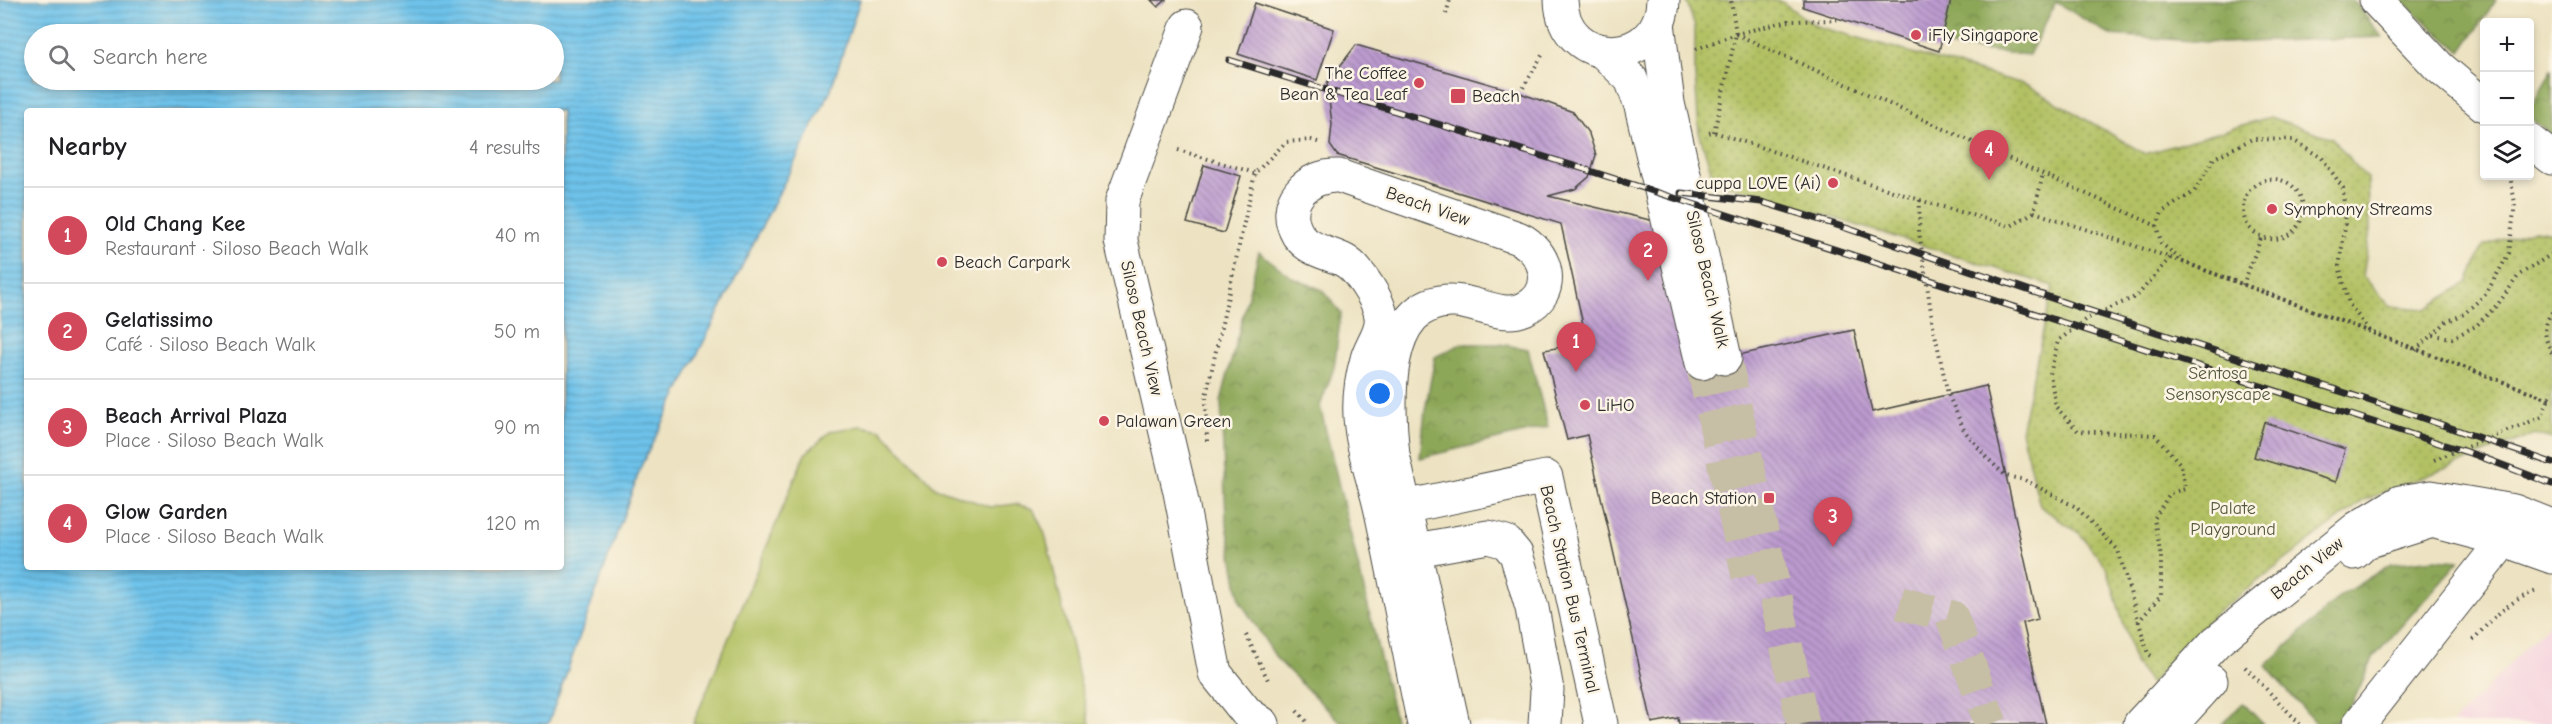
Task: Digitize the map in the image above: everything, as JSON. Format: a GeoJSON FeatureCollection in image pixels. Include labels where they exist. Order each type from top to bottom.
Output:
{"type":"FeatureCollection","features":[{"type":"Feature","properties":{"kind":"street","name":"Siloso Beach Walk"},"geometry":{"type":"LineString","coordinates":[[1561,0],[1561,10],[1576,38],[1603,52],[1617,52],[1641,44],[1651,34],[1660,11]]}},
{"type":"Feature","properties":{"kind":"street"},"geometry":{"type":"LineString","coordinates":[[2376,0],[2439,67],[2480,96]]}},
{"type":"Feature","properties":{"kind":"street","name":"Siloso Beach Walk"},"geometry":{"type":"LineString","coordinates":[[1603,52],[1631,79],[1641,106],[1714,361],[1668,103],[1660,11]]}},
{"type":"Feature","properties":{"kind":"street","name":"Siloso Beach View"},"geometry":{"type":"LineString","coordinates":[[1187,26],[1122,201],[1121,241],[1180,492],[1215,673],[1247,713],[1263,724]]}},
{"type":"Feature","properties":{"kind":"street"},"geometry":{"type":"LineString","coordinates":[[2534,145],[2552,158]]}},
{"type":"Feature","properties":{"kind":"street","name":"Beach View"},"geometry":{"type":"LineString","coordinates":[[1393,509],[1390,392],[1401,335],[1411,316],[1431,306],[1452,301],[1499,311],[1512,312],[1525,308],[1535,301],[1542,290],[1546,277],[1545,264],[1534,248],[1518,238],[1449,212],[1339,176],[1326,175],[1308,183],[1296,198],[1293,211],[1294,224],[1299,236],[1308,245],[1347,262],[1369,287],[1382,317],[1374,344],[1367,357],[1361,383],[1361,427],[1393,509],[1402,553],[1424,724]]}},
{"type":"Feature","properties":{"kind":"street","name":"Beach Station Bus Terminal"},"geometry":{"type":"LineString","coordinates":[[1393,509],[1546,477],[1601,724]]}},
{"type":"Feature","properties":{"kind":"street","name":"Beach View"},"geometry":{"type":"LineString","coordinates":[[2140,724],[2216,642],[2357,528],[2400,501],[2431,497],[2509,526],[2552,557]]}},
{"type":"Feature","properties":{"kind":"street","name":"Beach View"},"geometry":{"type":"LineString","coordinates":[[2172,724],[2233,656],[2366,542],[2432,521],[2552,526]]}},
{"type":"Feature","properties":{"kind":"street"},"geometry":{"type":"LineString","coordinates":[[2359,724],[2509,526]]}},
{"type":"Feature","properties":{"kind":"street"},"geometry":{"type":"LineString","coordinates":[[1402,553],[1488,537],[1506,542],[1516,554],[1532,608],[1547,690],[1545,724]]}},
{"type":"Feature","properties":{"kind":"street","name":"Beach View"},"geometry":{"type":"LineString","coordinates":[[1402,553],[1454,724]]}},
{"type":"Feature","properties":{"kind":"path"},"geometry":{"type":"LineString","coordinates":[[1446,14],[1450,0]]}},
{"type":"Feature","properties":{"kind":"path"},"geometry":{"type":"LineString","coordinates":[[1731,0],[1736,33],[1714,132],[1920,201],[2011,226],[2034,212],[2043,174]]}},
{"type":"Feature","properties":{"kind":"path"},"geometry":{"type":"LineString","coordinates":[[1695,49],[1736,33],[1789,21],[1841,20]]}},
{"type":"Feature","properties":{"kind":"path"},"geometry":{"type":"LineString","coordinates":[[1736,33],[2157,226]]}},
{"type":"Feature","properties":{"kind":"path"},"geometry":{"type":"LineString","coordinates":[[1520,93],[1546,49]]}},
{"type":"Feature","properties":{"kind":"path"},"geometry":{"type":"LineString","coordinates":[[1207,442],[1206,396],[1256,173],[1286,142],[1311,140],[1320,142]]}},
{"type":"Feature","properties":{"kind":"path"},"geometry":{"type":"LineString","coordinates":[[2252,140],[2293,140],[2322,158],[2343,188],[2345,227],[2339,266],[2349,304],[2371,333],[2183,262],[2161,243],[2157,226],[2162,212],[2194,192],[2214,158],[2252,140]]}},
{"type":"Feature","properties":{"kind":"path"},"geometry":{"type":"LineString","coordinates":[[1177,150],[1256,173]]}},
{"type":"Feature","properties":{"kind":"path"},"geometry":{"type":"LineString","coordinates":[[2269,179],[2285,181],[2298,191],[2304,206],[2302,222],[2292,234],[2285,237],[2277,240],[2262,238],[2249,228],[2243,213],[2245,197],[2255,184],[2269,179]]}},
{"type":"Feature","properties":{"kind":"path"},"geometry":{"type":"LineString","coordinates":[[2415,350],[2446,322],[2464,314],[2486,294],[2509,253],[2515,203],[2511,180]]}},
{"type":"Feature","properties":{"kind":"path"},"geometry":{"type":"LineString","coordinates":[[1920,201],[1919,232],[1933,325],[1948,394],[1964,430],[1986,458],[2006,476],[2025,480],[2076,507],[2118,550],[2148,654],[2185,676]]}},
{"type":"Feature","properties":{"kind":"path"},"geometry":{"type":"LineString","coordinates":[[2034,212],[2183,262],[2551,399]]}},
{"type":"Feature","properties":{"kind":"path"},"geometry":{"type":"LineString","coordinates":[[2243,285],[2262,238]]}},
{"type":"Feature","properties":{"kind":"path"},"geometry":{"type":"LineString","coordinates":[[2433,335],[2452,338],[2476,326],[2498,304],[2519,275],[2552,254]]}},
{"type":"Feature","properties":{"kind":"path"},"geometry":{"type":"LineString","coordinates":[[2137,622],[2161,596],[2161,556],[2154,519],[2170,494],[2185,489],[2181,465],[2155,435],[2078,431],[2056,407],[2050,374],[2058,341],[2086,320],[2137,296],[2170,258]]}},
{"type":"Feature","properties":{"kind":"path"},"geometry":{"type":"LineString","coordinates":[[2552,312],[2546,321],[2544,338],[2552,353]]}},
{"type":"Feature","properties":{"kind":"path"},"geometry":{"type":"LineString","coordinates":[[2423,464],[2542,417],[2551,399],[2552,391]]}},
{"type":"Feature","properties":{"kind":"path"},"geometry":{"type":"LineString","coordinates":[[2467,648],[2496,614],[2524,595],[2542,589]]}},
{"type":"Feature","properties":{"kind":"path"},"geometry":{"type":"LineString","coordinates":[[1243,631],[1270,684]]}},
{"type":"Feature","properties":{"kind":"path"},"geometry":{"type":"LineString","coordinates":[[2245,667],[2300,724]]}},
{"type":"Feature","properties":{"kind":"shaded area"},"geometry":{"type":"Polygon","coordinates":[[[2552,620],[2552,724],[2452,724],[2552,620]]]}},
{"type":"Feature","properties":{"kind":"green space","name":"Sentosa Sensoryscape"},"geometry":{"type":"Polygon","coordinates":[[[1686,0],[1779,0],[1816,26],[2027,85],[2145,154],[2270,117],[2332,138],[2368,180],[2370,230],[2363,276],[2390,306],[2426,309],[2468,282],[2484,245],[2535,230],[2552,233],[2552,439],[2535,434],[2364,500],[2216,613],[2174,655],[2151,684],[2135,664],[2107,568],[2080,534],[2040,506],[2021,431],[2053,286],[1714,181],[1699,132],[1695,75],[1695,27],[1686,0]]]}},
{"type":"Feature","properties":{"kind":"green space"},"geometry":{"type":"Polygon","coordinates":[[[1950,0],[2353,0],[2382,37],[2221,43],[2110,35],[2056,2],[2029,55],[1940,46],[1950,0]]]}},
{"type":"Feature","properties":{"kind":"green space"},"geometry":{"type":"Polygon","coordinates":[[[2400,0],[2496,0],[2484,18],[2480,18],[2480,24],[2461,52],[2400,0]]]}},
{"type":"Feature","properties":{"kind":"green space"},"geometry":{"type":"Polygon","coordinates":[[[2552,70],[2552,136],[2534,120],[2534,102],[2552,70]]]}},
{"type":"Feature","properties":{"kind":"green space"},"geometry":{"type":"Polygon","coordinates":[[[1259,252],[1293,278],[1323,290],[1341,313],[1334,368],[1320,406],[1396,724],[1342,724],[1277,659],[1240,601],[1226,519],[1221,401],[1259,252]]]}},
{"type":"Feature","properties":{"kind":"green space"},"geometry":{"type":"Polygon","coordinates":[[[1461,344],[1499,344],[1528,349],[1548,427],[1420,458],[1425,410],[1435,357],[1461,344]]]}},
{"type":"Feature","properties":{"kind":"green space"},"geometry":{"type":"Polygon","coordinates":[[[861,426],[881,430],[936,488],[990,507],[1016,504],[1033,509],[1045,534],[1090,724],[693,724],[805,454],[831,431],[861,426]]]}},
{"type":"Feature","properties":{"kind":"green space"},"geometry":{"type":"Polygon","coordinates":[[[2434,559],[2459,561],[2373,658],[2352,704],[2333,724],[2316,724],[2266,666],[2340,596],[2391,564],[2434,559]]]}},
{"type":"Feature","properties":{"kind":"green space"},"geometry":{"type":"Polygon","coordinates":[[[2243,703],[2263,724],[2222,724],[2243,703]]]}},
{"type":"Feature","properties":{"kind":"water"},"geometry":{"type":"Polygon","coordinates":[[[0,0],[860,0],[830,92],[642,464],[548,724],[0,724],[0,0]]]}},
{"type":"Feature","properties":{"kind":"building"},"geometry":{"type":"Polygon","coordinates":[[[1151,0],[1166,0],[1158,7],[1151,0]]]}},
{"type":"Feature","properties":{"kind":"building","name":"iFly Singapore"},"geometry":{"type":"Polygon","coordinates":[[[1803,0],[1951,0],[1939,51],[1803,7],[1803,0]]]}},
{"type":"Feature","properties":{"kind":"building"},"geometry":{"type":"Polygon","coordinates":[[[1255,3],[1334,29],[1317,80],[1238,54],[1255,3]]]}},
{"type":"Feature","properties":{"kind":"building"},"geometry":{"type":"Polygon","coordinates":[[[1356,45],[1520,93],[1573,112],[1589,134],[1596,155],[1589,177],[1575,189],[1548,196],[1654,221],[1739,355],[1854,330],[1872,412],[1986,386],[2038,619],[2023,623],[2046,724],[1679,724],[1678,718],[1652,723],[1587,435],[1567,440],[1544,350],[1587,343],[1561,224],[1337,155],[1330,145],[1332,124],[1327,83],[1356,45]]]}},
{"type":"Feature","properties":{"kind":"building"},"geometry":{"type":"Polygon","coordinates":[[[1204,165],[1241,176],[1224,233],[1187,223],[1204,165]]]}},
{"type":"Feature","properties":{"kind":"building"},"geometry":{"type":"Polygon","coordinates":[[[2264,422],[2345,449],[2336,482],[2254,457],[2264,422]]]}},
{"type":"Feature","properties":{"kind":"tunnel"},"geometry":{"type":"LineString","coordinates":[[1725,358],[1803,724]]}},
{"type":"Feature","properties":{"kind":"tunnel"},"geometry":{"type":"LineString","coordinates":[[1702,363],[1748,576]]}},
{"type":"Feature","properties":{"kind":"tunnel"},"geometry":{"type":"LineString","coordinates":[[1900,603],[1952,617],[1991,724]]}},
{"type":"Feature","properties":{"kind":"railway"},"geometry":{"type":"LineString","coordinates":[[1229,60],[1584,169],[2476,455],[2552,484]]}},
{"type":"Feature","properties":{"kind":"railway"},"geometry":{"type":"LineString","coordinates":[[1681,193],[1762,202],[1846,228],[2072,305],[2408,413],[2552,463]]}},
{"type":"Feature","properties":{"kind":"place","name":"iFly Singapore"},"geometry":{"type":"Point","coordinates":[1916,35]}},
{"type":"Feature","properties":{"kind":"place","name":"The Coffee Bean & Tea Leaf"},"geometry":{"type":"Point","coordinates":[1419,83]}},
{"type":"Feature","properties":{"kind":"place","name":"Beach"},"geometry":{"type":"Point","coordinates":[1458,96]}},
{"type":"Feature","properties":{"kind":"place","name":"Glow Garden"},"geometry":{"type":"Point","coordinates":[1989,180]}},
{"type":"Feature","properties":{"kind":"place","name":"cuppa LOVE (Ai)"},"geometry":{"type":"Point","coordinates":[1833,183]}},
{"type":"Feature","properties":{"kind":"place","name":"Symphony Streams"},"geometry":{"type":"Point","coordinates":[2272,209]}},
{"type":"Feature","properties":{"kind":"place","name":"Beach Carpark"},"geometry":{"type":"Point","coordinates":[942,262]}},
{"type":"Feature","properties":{"kind":"place","name":"Gelatissimo"},"geometry":{"type":"Point","coordinates":[1648,281]}},
{"type":"Feature","properties":{"kind":"place","name":"Old Chang Kee"},"geometry":{"type":"Point","coordinates":[1576,372]}},
{"type":"Feature","properties":{"kind":"place","name":"LiHO"},"geometry":{"type":"Point","coordinates":[1585,405]}},
{"type":"Feature","properties":{"kind":"place","name":"Palawan Green"},"geometry":{"type":"Point","coordinates":[1104,421]}},
{"type":"Feature","properties":{"kind":"place","name":"Beach Station"},"geometry":{"type":"Point","coordinates":[1769,498]}},
{"type":"Feature","properties":{"kind":"place","name":"Beach Arrival Plaza"},"geometry":{"type":"Point","coordinates":[1833,547]}},
{"type":"Feature","properties":{"kind":"park label","name":"Palate Playground"},"geometry":{"type":"Point","coordinates":[2233,518]}}]}
